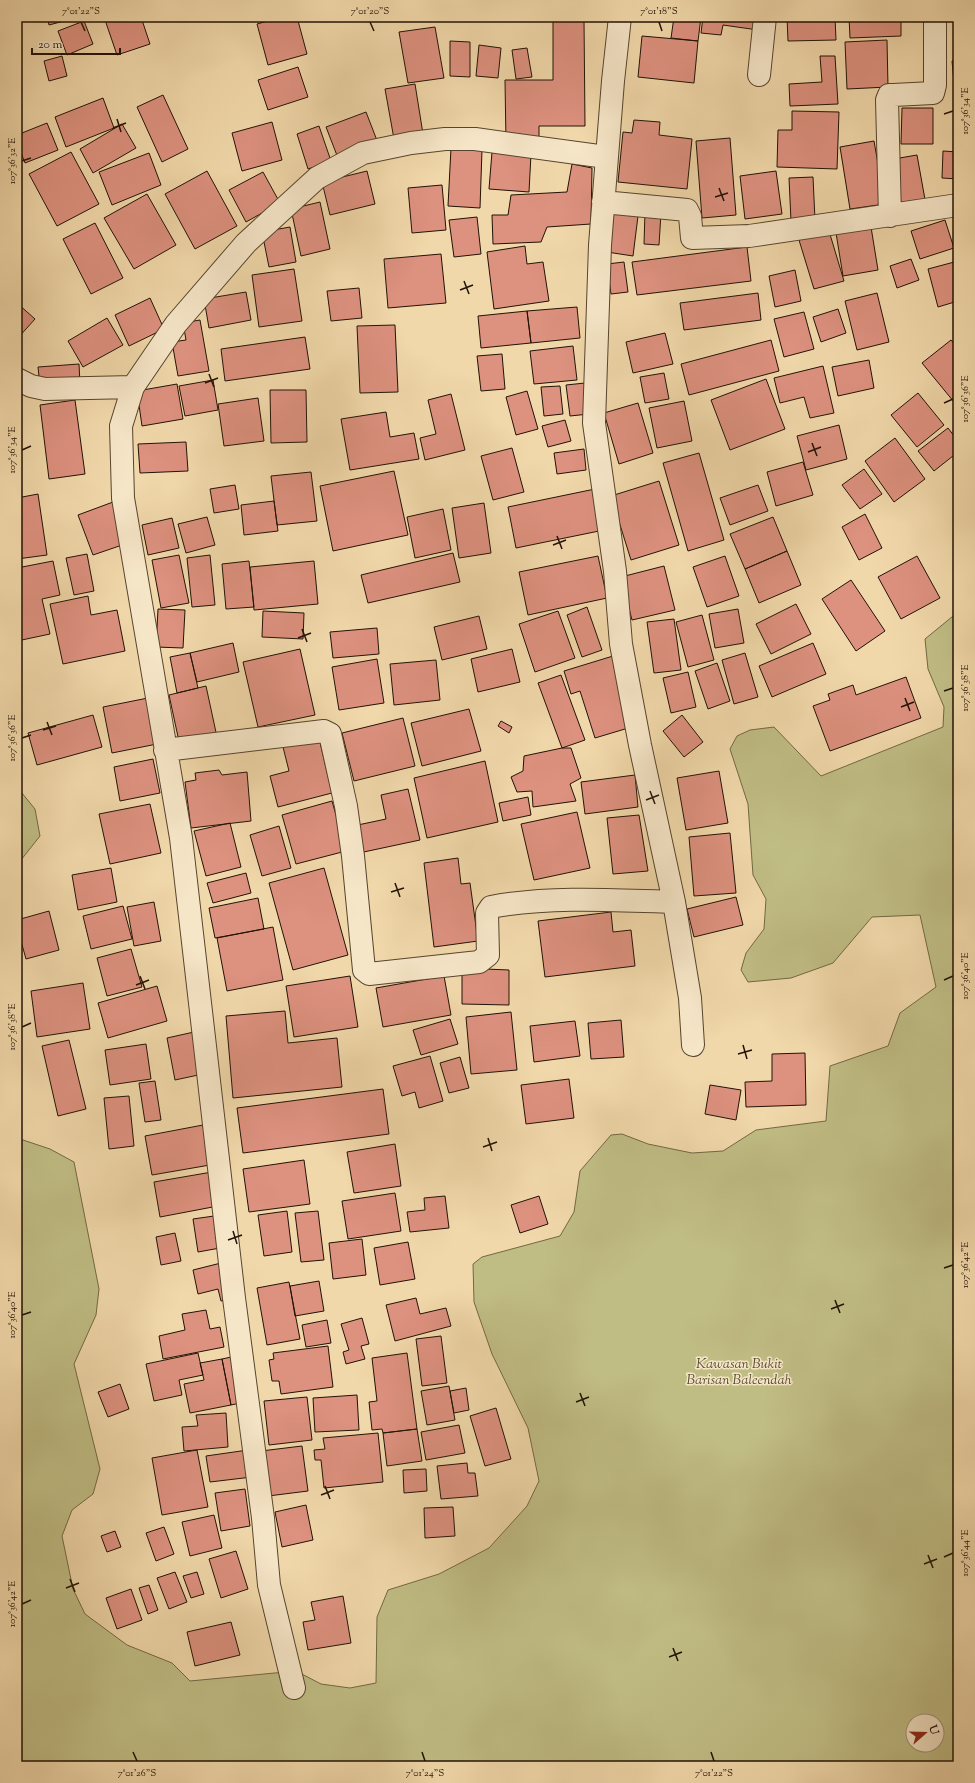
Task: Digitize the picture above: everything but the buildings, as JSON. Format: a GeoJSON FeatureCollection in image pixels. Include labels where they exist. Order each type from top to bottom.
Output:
{"type":"FeatureCollection","features":[{"type":"Feature","properties":{"kind":"street"},"geometry":{"type":"LineString","coordinates":[[620,17],[603,202],[594,423],[615,571],[621,644],[640,745],[674,902],[690,998],[693,1045]]}},
{"type":"Feature","properties":{"kind":"street"},"geometry":{"type":"LineString","coordinates":[[760,74],[765,17]]}},
{"type":"Feature","properties":{"kind":"street"},"geometry":{"type":"LineString","coordinates":[[890,216],[887,100],[889,96],[893,95],[933,93],[935,85],[935,17]]}},
{"type":"Feature","properties":{"kind":"street"},"geometry":{"type":"LineString","coordinates":[[294,1688],[269,1585],[263,1518],[234,1298],[181,838],[123,498],[121,426],[133,387],[176,324],[246,243],[317,178],[363,153],[411,143],[445,139],[475,139],[606,157]]}},
{"type":"Feature","properties":{"kind":"street"},"geometry":{"type":"LineString","coordinates":[[603,202],[687,210],[690,216],[692,238],[749,236],[958,205]]}},
{"type":"Feature","properties":{"kind":"street"},"geometry":{"type":"LineString","coordinates":[[17,379],[31,386],[45,389],[133,387]]}},
{"type":"Feature","properties":{"kind":"street"},"geometry":{"type":"LineString","coordinates":[[165,750],[324,731],[330,734],[346,806],[353,856],[364,970],[369,974],[479,962],[488,955],[487,913],[491,906],[511,903],[602,900],[674,902]]}},
{"type":"Feature","properties":{"kind":"green space","name":"Kawasan Bukit Barisan Baleendah"},"geometry":{"type":"Polygon","coordinates":[[[958,612],[958,1766],[17,1766],[17,1138],[50,1149],[74,1162],[99,1289],[96,1315],[74,1364],[100,1469],[93,1494],[72,1510],[62,1536],[73,1589],[85,1614],[127,1645],[172,1663],[190,1681],[296,1671],[321,1684],[350,1688],[376,1683],[377,1617],[388,1590],[439,1574],[489,1548],[527,1506],[539,1481],[528,1428],[492,1354],[474,1302],[473,1264],[482,1257],[560,1236],[574,1212],[580,1171],[611,1135],[622,1134],[648,1144],[692,1153],[723,1151],[756,1130],[826,1121],[830,1066],[888,1046],[900,1013],[936,987],[920,915],[872,917],[833,963],[791,978],[748,982],[741,970],[746,953],[764,929],[766,899],[753,875],[748,804],[730,749],[737,736],[750,730],[774,727],[821,776],[943,727],[944,707],[928,669],[925,639],[958,612]]]}},
{"type":"Feature","properties":{"kind":"green space"},"geometry":{"type":"Polygon","coordinates":[[[17,787],[35,809],[40,836],[17,865],[17,787]]]}}]}
